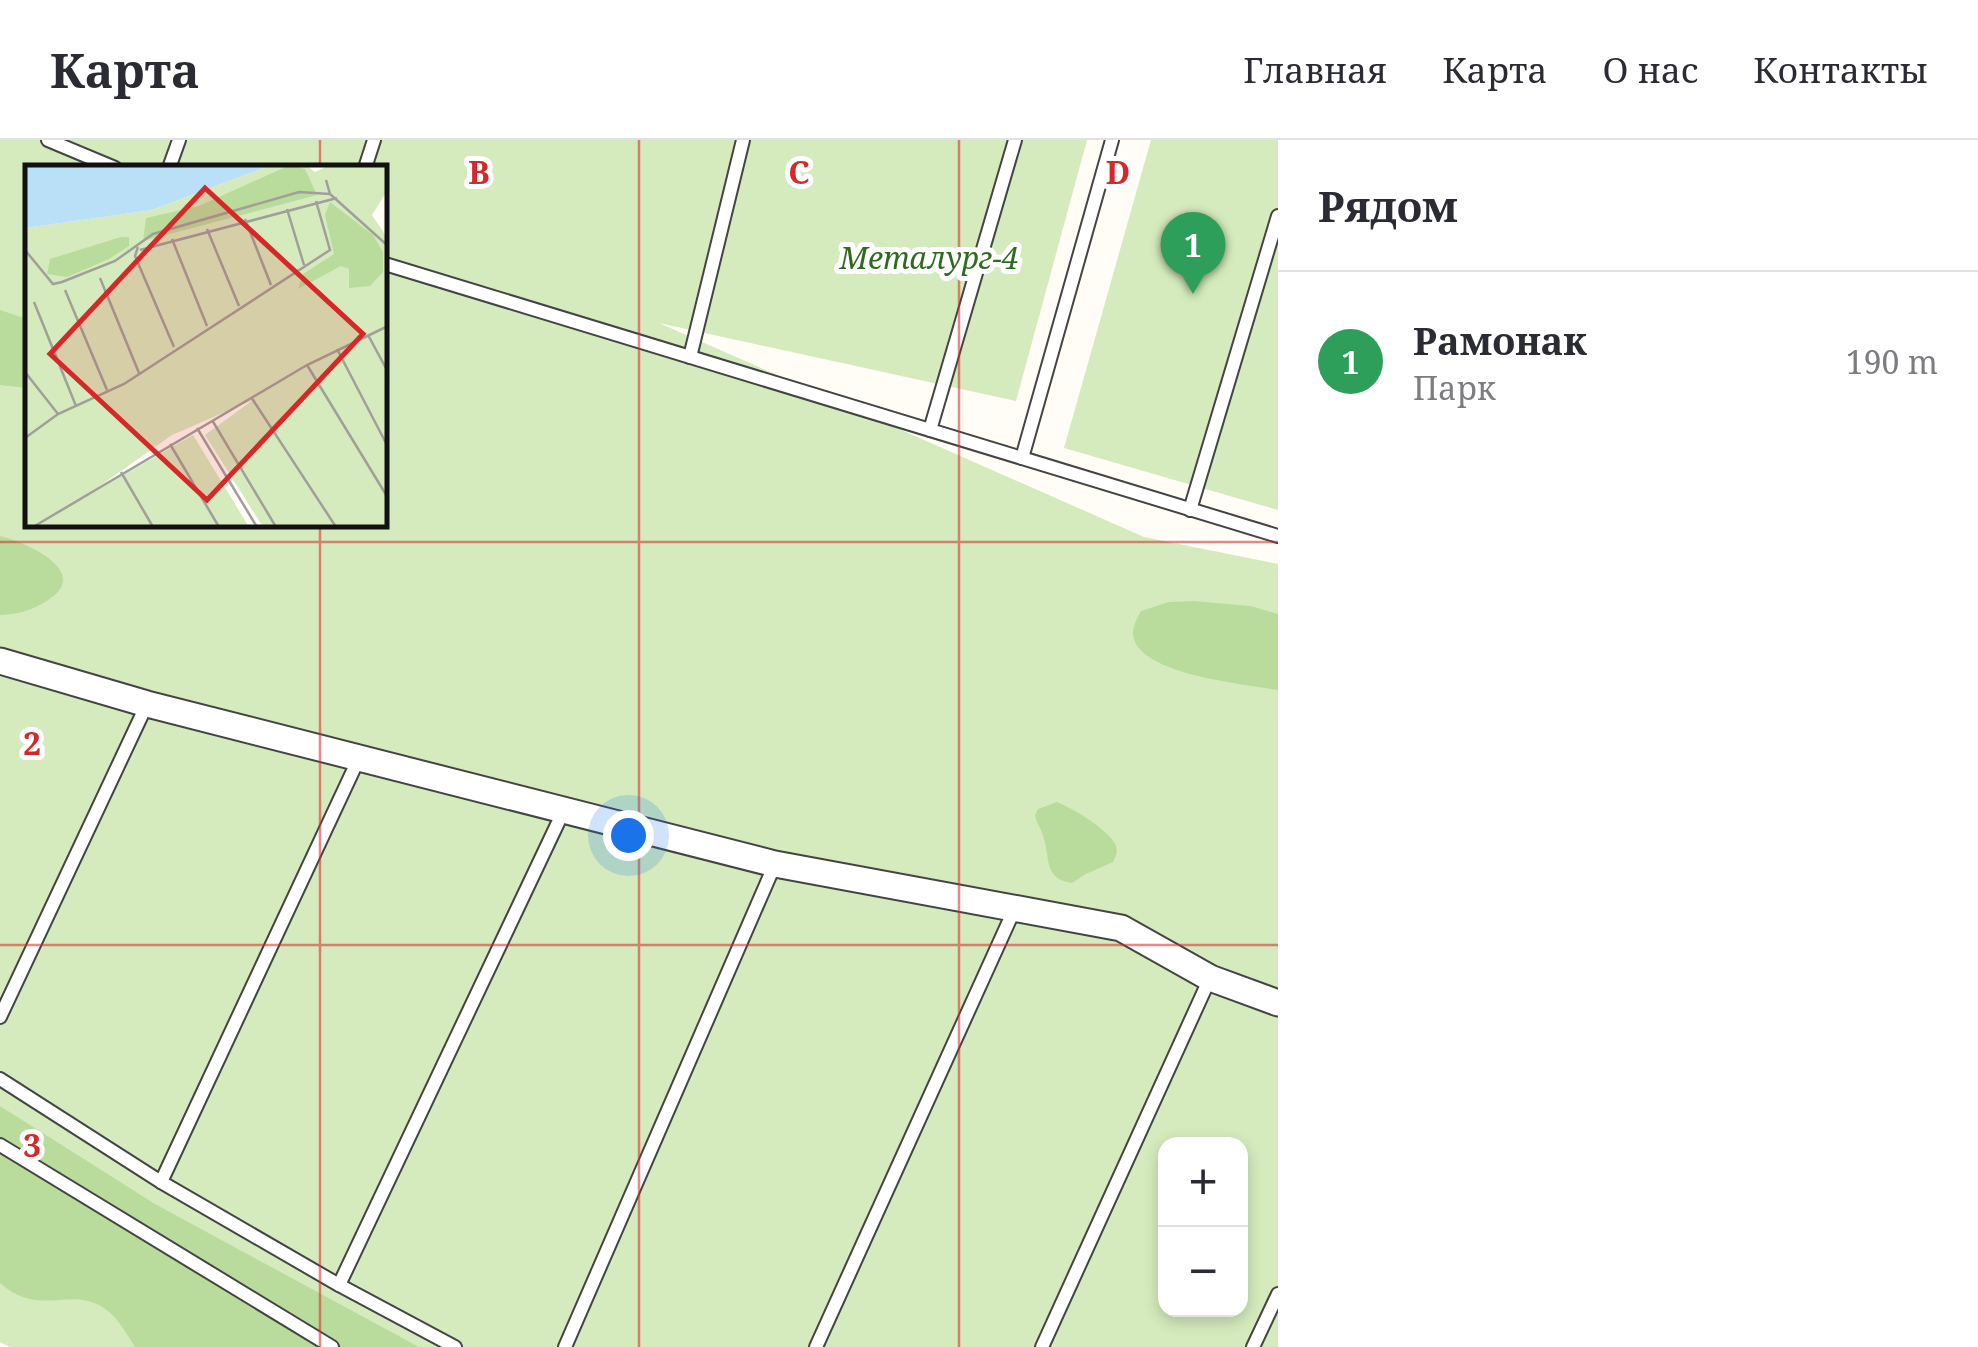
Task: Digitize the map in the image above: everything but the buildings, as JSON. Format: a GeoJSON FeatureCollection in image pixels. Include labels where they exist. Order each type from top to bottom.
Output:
{"type":"FeatureCollection","features":[{"type":"Feature","properties":{"kind":"street"},"geometry":{"type":"LineString","coordinates":[[0,661],[148,704],[775,864],[1121,928],[1210,978],[1278,1003]]}},
{"type":"Feature","properties":{"kind":"lane"},"geometry":{"type":"LineString","coordinates":[[48,140],[107,165]]}},
{"type":"Feature","properties":{"kind":"lane"},"geometry":{"type":"LineString","coordinates":[[171,165],[179,140]]}},
{"type":"Feature","properties":{"kind":"lane"},"geometry":{"type":"LineString","coordinates":[[367,165],[374,140]]}},
{"type":"Feature","properties":{"kind":"lane"},"geometry":{"type":"LineString","coordinates":[[690,357],[743,140]]}},
{"type":"Feature","properties":{"kind":"lane"},"geometry":{"type":"LineString","coordinates":[[930,430],[1014,140]]}},
{"type":"Feature","properties":{"kind":"lane"},"geometry":{"type":"LineString","coordinates":[[1022,458],[1112,140]]}},
{"type":"Feature","properties":{"kind":"lane"},"geometry":{"type":"LineString","coordinates":[[1190,510],[1278,216]]}},
{"type":"Feature","properties":{"kind":"lane"},"geometry":{"type":"LineString","coordinates":[[388,265],[1278,536]]}},
{"type":"Feature","properties":{"kind":"lane"},"geometry":{"type":"LineString","coordinates":[[0,1016],[148,704]]}},
{"type":"Feature","properties":{"kind":"lane"},"geometry":{"type":"LineString","coordinates":[[161,1182],[359,758]]}},
{"type":"Feature","properties":{"kind":"lane"},"geometry":{"type":"LineString","coordinates":[[339,1285],[564,810]]}},
{"type":"Feature","properties":{"kind":"lane"},"geometry":{"type":"LineString","coordinates":[[565,1347],[775,864]]}},
{"type":"Feature","properties":{"kind":"lane"},"geometry":{"type":"LineString","coordinates":[[816,1347],[1015,908]]}},
{"type":"Feature","properties":{"kind":"lane"},"geometry":{"type":"LineString","coordinates":[[1042,1347],[1210,978]]}},
{"type":"Feature","properties":{"kind":"lane"},"geometry":{"type":"LineString","coordinates":[[0,1080],[161,1182],[455,1347]]}},
{"type":"Feature","properties":{"kind":"lane"},"geometry":{"type":"LineString","coordinates":[[0,1145],[332,1347]]}},
{"type":"Feature","properties":{"kind":"lane"},"geometry":{"type":"LineString","coordinates":[[1254,1347],[1278,1294]]}},
{"type":"Feature","properties":{"kind":"green space","name":"Металург-4"},"geometry":{"type":"Polygon","coordinates":[[[0,140],[1087,140],[1016,401],[659,323],[1144,537],[1278,564],[1278,1347],[10,1347],[0,1342],[0,140]]]}},
{"type":"Feature","properties":{"kind":"green space"},"geometry":{"type":"Polygon","coordinates":[[[1151,140],[1278,140],[1278,510],[1064,448],[1151,140]]]}},
{"type":"Feature","properties":{"kind":"green space"},"geometry":{"type":"Polygon","coordinates":[[[0,310],[25,318],[25,388],[0,385],[0,310]]]}},
{"type":"Feature","properties":{"kind":"green space"},"geometry":{"type":"Polygon","coordinates":[[[0,536],[51,560],[63,580],[59,591],[35,607],[0,615],[0,536]]]}},
{"type":"Feature","properties":{"kind":"green space"},"geometry":{"type":"Polygon","coordinates":[[[1169,602],[1250,606],[1278,614],[1278,690],[1195,675],[1152,659],[1139,648],[1133,631],[1141,611],[1169,602]]]}},
{"type":"Feature","properties":{"kind":"green space"},"geometry":{"type":"Polygon","coordinates":[[[1057,802],[1099,827],[1117,848],[1113,862],[1072,883],[1052,873],[1035,815],[1038,809],[1057,802]]]}},
{"type":"Feature","properties":{"kind":"green space"},"geometry":{"type":"Polygon","coordinates":[[[0,1106],[155,1204],[419,1347],[135,1347],[115,1318],[99,1305],[75,1299],[40,1300],[14,1293],[0,1283],[0,1106]]]}},
{"type":"Feature","properties":{"kind":"place","name":"Рамонак"},"geometry":{"type":"Point","coordinates":[1193,294]}}]}
